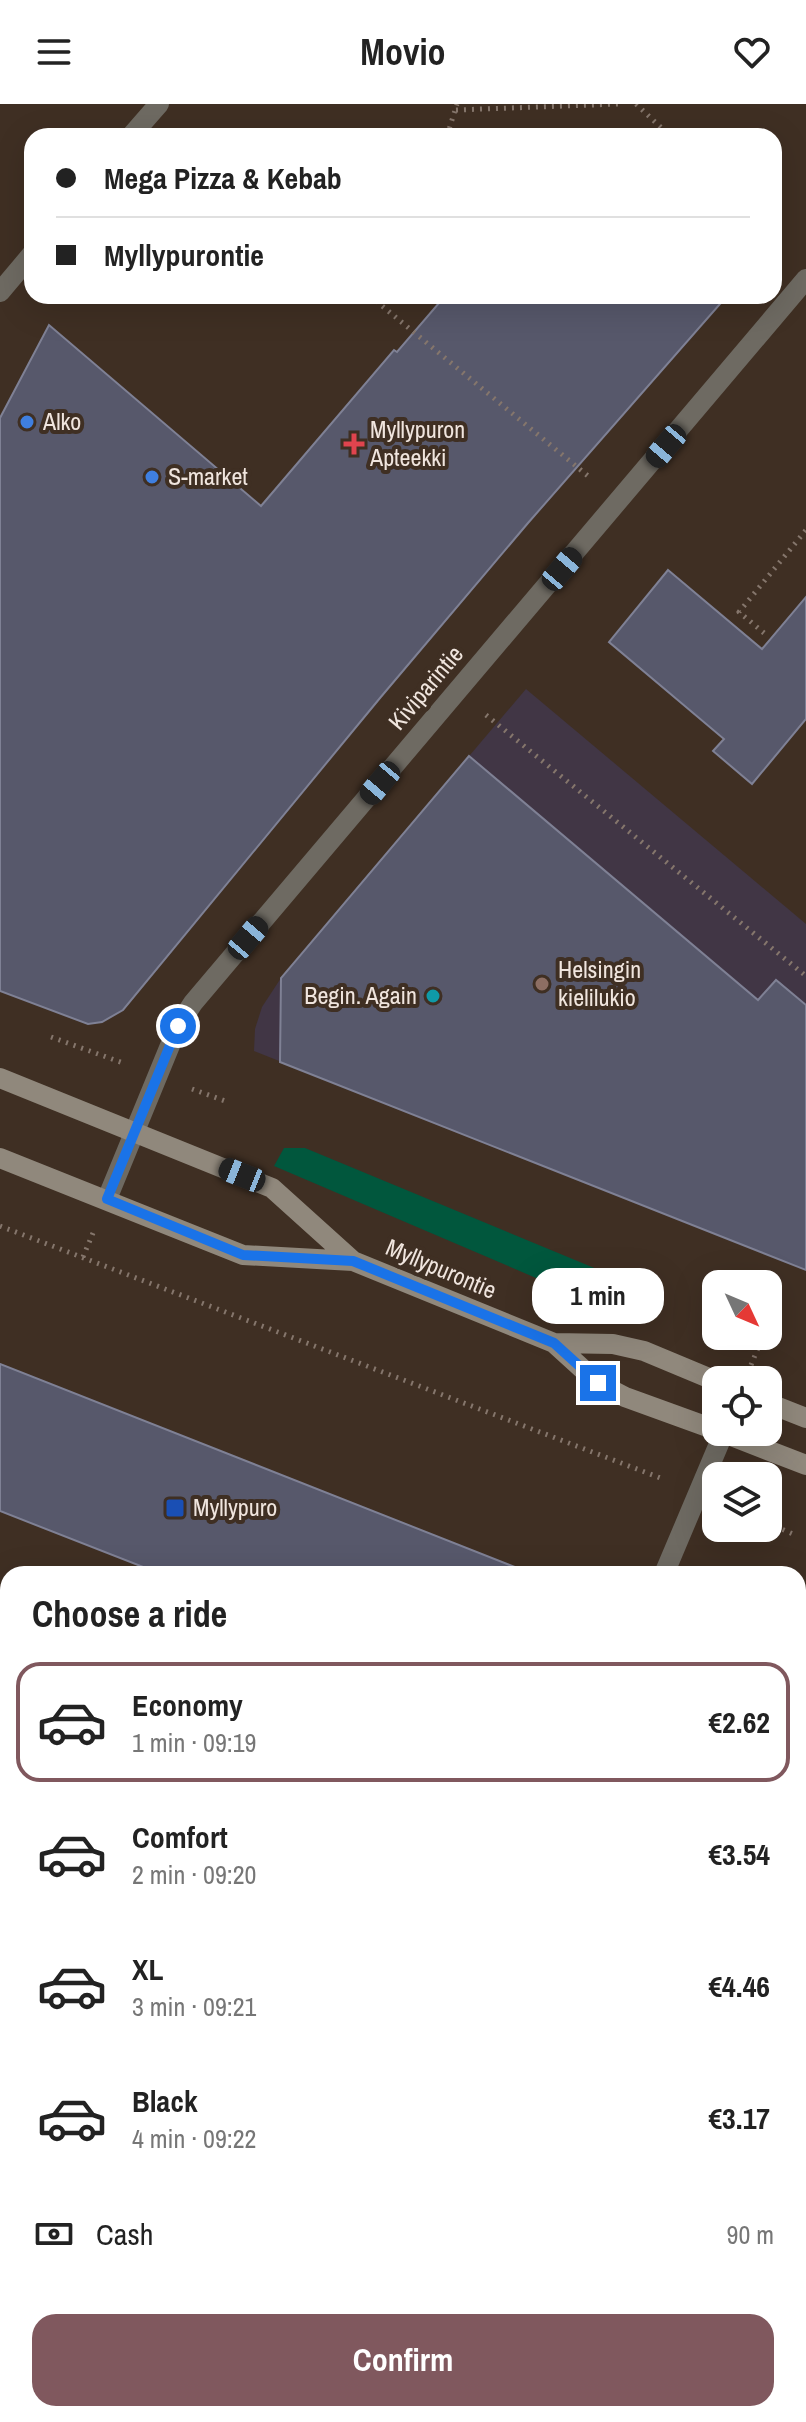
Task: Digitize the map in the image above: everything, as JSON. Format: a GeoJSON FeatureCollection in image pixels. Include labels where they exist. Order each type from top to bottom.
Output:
{"type":"FeatureCollection","features":[{"type":"Feature","properties":{"kind":"main road","name":"Myllypurontie"},"geometry":{"type":"LineString","coordinates":[[0,1078],[272,1188],[353,1261]]}},
{"type":"Feature","properties":{"kind":"main road","name":"Myllypurontie"},"geometry":{"type":"LineString","coordinates":[[0,1158],[243,1255],[353,1261],[554,1343],[598,1383],[625,1397],[702,1425]]}},
{"type":"Feature","properties":{"kind":"main road","name":"Myllypurontie"},"geometry":{"type":"LineString","coordinates":[[554,1343],[628,1347],[702,1375]]}},
{"type":"Feature","properties":{"kind":"main road"},"geometry":{"type":"LineString","coordinates":[[782,1409],[806,1418]]}},
{"type":"Feature","properties":{"kind":"main road","name":"Myllypurontie"},"geometry":{"type":"LineString","coordinates":[[757,1446],[806,1465]]}},
{"type":"Feature","properties":{"kind":"street"},"geometry":{"type":"LineString","coordinates":[[138,128],[159,104]]}},
{"type":"Feature","properties":{"kind":"street"},"geometry":{"type":"LineString","coordinates":[[0,292],[24,264]]}},
{"type":"Feature","properties":{"kind":"street","name":"Kiviparintie"},"geometry":{"type":"LineString","coordinates":[[107,1199],[178,1026],[193,1003],[806,279]]}},
{"type":"Feature","properties":{"kind":"street"},"geometry":{"type":"LineString","coordinates":[[667,1566],[715,1446]]}},
{"type":"Feature","properties":{"kind":"path"},"geometry":{"type":"LineString","coordinates":[[450,128],[457,107],[618,104]]}},
{"type":"Feature","properties":{"kind":"path"},"geometry":{"type":"LineString","coordinates":[[636,104],[662,128]]}},
{"type":"Feature","properties":{"kind":"path"},"geometry":{"type":"LineString","coordinates":[[380,304],[618,502]]}},
{"type":"Feature","properties":{"kind":"path"},"geometry":{"type":"LineString","coordinates":[[764,633],[739,612],[806,530]]}},
{"type":"Feature","properties":{"kind":"path"},"geometry":{"type":"LineString","coordinates":[[458,691],[806,976]]}},
{"type":"Feature","properties":{"kind":"path"},"geometry":{"type":"LineString","coordinates":[[0,1226],[669,1482]]}},
{"type":"Feature","properties":{"kind":"path"},"geometry":{"type":"LineString","coordinates":[[751,1365],[757,1350]]}},
{"type":"Feature","properties":{"kind":"path"},"geometry":{"type":"LineString","coordinates":[[782,1529],[793,1534]]}},
{"type":"Feature","properties":{"kind":"shaded area","name":"Helsingin kielilukio"},"geometry":{"type":"Polygon","coordinates":[[[526,689],[806,924],[806,1270],[254,1051],[255,1029],[262,1007],[281,978],[526,689]]]}},
{"type":"Feature","properties":{"kind":"green space"},"geometry":{"type":"Polygon","coordinates":[[[284,1148],[305,1148],[645,1289],[632,1319],[274,1166],[284,1148]]]}},
{"type":"Feature","properties":{"kind":"building"},"geometry":{"type":"Polygon","coordinates":[[[438,304],[720,304],[380,698],[123,1010],[102,1022],[88,1024],[0,991],[0,418],[49,325],[261,506],[394,350],[397,352],[438,304]]]}},
{"type":"Feature","properties":{"kind":"building"},"geometry":{"type":"Polygon","coordinates":[[[668,570],[762,649],[806,597],[806,719],[752,784],[713,751],[724,739],[609,642],[668,570]]]}},
{"type":"Feature","properties":{"kind":"building","name":"Helsingin kielilukio"},"geometry":{"type":"Polygon","coordinates":[[[469,756],[758,1000],[776,980],[806,1005],[806,1270],[280,1062],[281,978],[469,756]]]}},
{"type":"Feature","properties":{"kind":"building"},"geometry":{"type":"Polygon","coordinates":[[[0,1364],[512,1566],[141,1566],[0,1511],[0,1364]]]}},
{"type":"Feature","properties":{"kind":"place","name":"Alko"},"geometry":{"type":"Point","coordinates":[27,422]}},
{"type":"Feature","properties":{"kind":"place","name":"Myllypuron Apteekki"},"geometry":{"type":"Point","coordinates":[354,444]}},
{"type":"Feature","properties":{"kind":"place","name":"S-market"},"geometry":{"type":"Point","coordinates":[152,477]}},
{"type":"Feature","properties":{"kind":"place","name":"Helsingin kielilukio"},"geometry":{"type":"Point","coordinates":[542,984]}},
{"type":"Feature","properties":{"kind":"place","name":"Begin. Again"},"geometry":{"type":"Point","coordinates":[433,996]}},
{"type":"Feature","properties":{"kind":"place","name":"Myllypuro"},"geometry":{"type":"Point","coordinates":[175,1508]}},
{"type":"Feature","properties":{"kind":"route"},"geometry":{"type":"LineString","coordinates":[[178,1026],[107,1199],[243,1255],[353,1261],[554,1343],[598,1383]]}}]}
